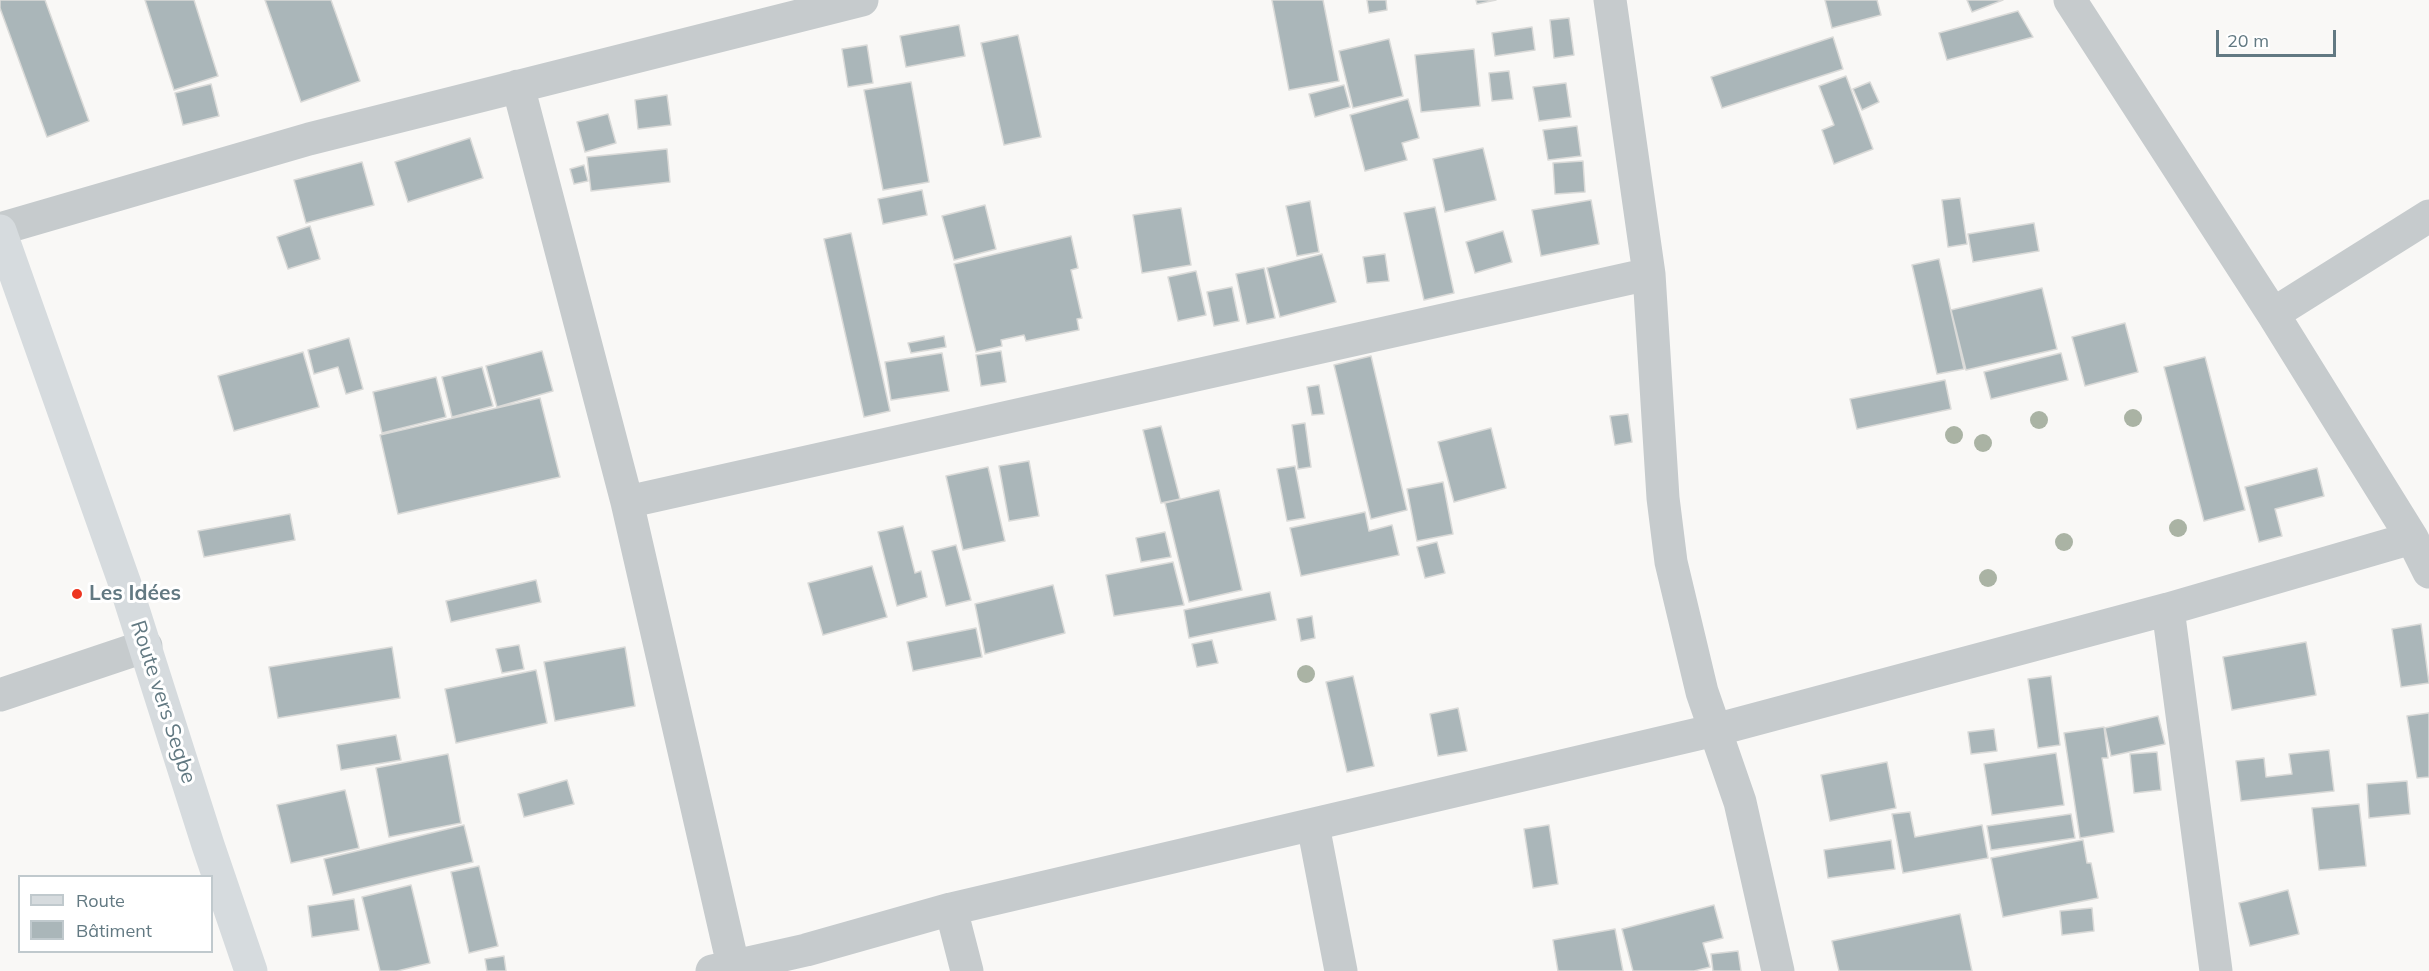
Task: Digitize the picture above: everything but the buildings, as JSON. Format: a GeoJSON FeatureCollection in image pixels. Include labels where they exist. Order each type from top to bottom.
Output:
{"type":"FeatureCollection","features":[{"type":"Feature","properties":{"kind":"main road","name":"Route vers Segbe"},"geometry":{"type":"LineString","coordinates":[[0,230],[146,646],[208,845],[251,971]]}},
{"type":"Feature","properties":{"kind":"street"},"geometry":{"type":"LineString","coordinates":[[1610,0],[1649,274],[1663,498],[1671,562],[1702,692],[1740,802],[1778,971]]}},
{"type":"Feature","properties":{"kind":"street"},"geometry":{"type":"LineString","coordinates":[[2070,0],[2273,314],[2412,538],[2429,572]]}},
{"type":"Feature","properties":{"kind":"street"},"geometry":{"type":"LineString","coordinates":[[0,230],[309,139],[853,1]]}},
{"type":"Feature","properties":{"kind":"street"},"geometry":{"type":"LineString","coordinates":[[518,86],[627,502],[722,968],[806,950],[951,909],[1715,730],[2168,609],[2412,538]]}},
{"type":"Feature","properties":{"kind":"street"},"geometry":{"type":"LineString","coordinates":[[2273,314],[2429,216]]}},
{"type":"Feature","properties":{"kind":"street"},"geometry":{"type":"LineString","coordinates":[[627,502],[1649,274]]}},
{"type":"Feature","properties":{"kind":"street"},"geometry":{"type":"LineString","coordinates":[[2168,609],[2216,971]]}},
{"type":"Feature","properties":{"kind":"street"},"geometry":{"type":"LineString","coordinates":[[0,695],[146,646]]}},
{"type":"Feature","properties":{"kind":"street"},"geometry":{"type":"LineString","coordinates":[[1313,825],[1341,971]]}},
{"type":"Feature","properties":{"kind":"street"},"geometry":{"type":"LineString","coordinates":[[951,909],[967,971]]}},
{"type":"Feature","properties":{"kind":"place","name":"Les Idées"},"geometry":{"type":"Point","coordinates":[77,594]}}]}
